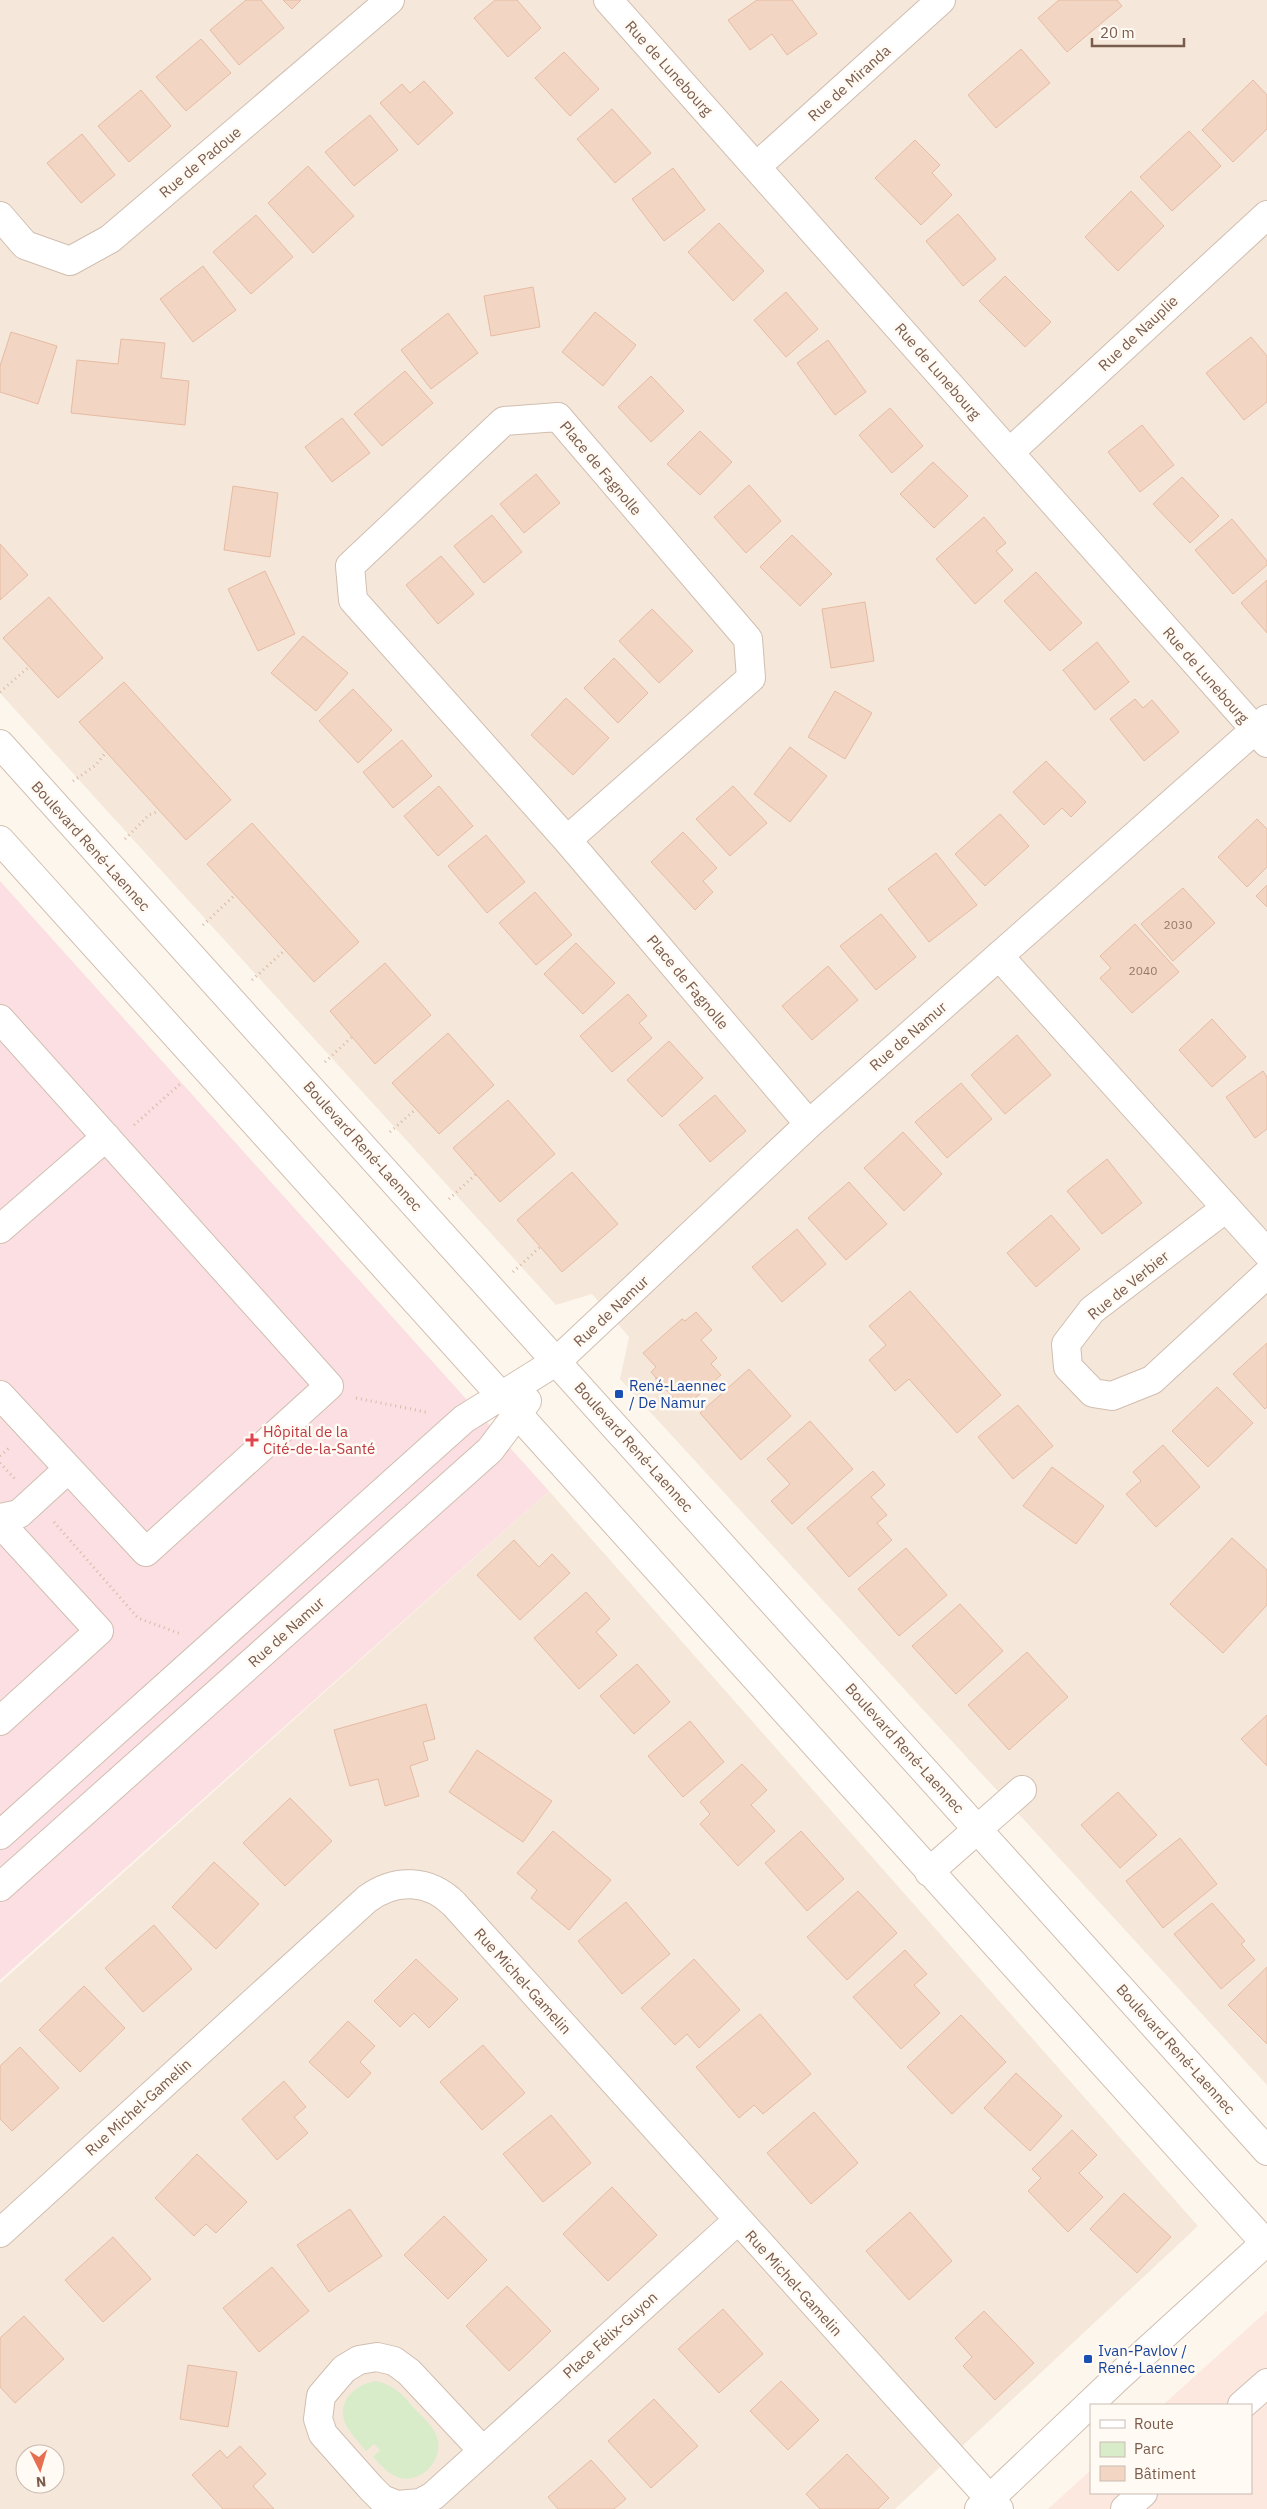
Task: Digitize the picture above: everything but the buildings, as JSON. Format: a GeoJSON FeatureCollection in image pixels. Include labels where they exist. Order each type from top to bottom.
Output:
{"type":"FeatureCollection","features":[{"type":"Feature","properties":{"kind":"street","name":"Rue de Padoue"},"geometry":{"type":"LineString","coordinates":[[0,216],[25,246],[70,261],[110,239],[390,0]]}},
{"type":"Feature","properties":{"kind":"street","name":"Rue de Lunebourg"},"geometry":{"type":"LineString","coordinates":[[608,0],[1010,452],[1263,731]]}},
{"type":"Feature","properties":{"kind":"street","name":"Rue de Miranda"},"geometry":{"type":"LineString","coordinates":[[757,166],[941,0]]}},
{"type":"Feature","properties":{"kind":"street","name":"Rue de Nauplie"},"geometry":{"type":"LineString","coordinates":[[1010,452],[1267,215]]}},
{"type":"Feature","properties":{"kind":"street","name":"Place de Fagnolle"},"geometry":{"type":"LineString","coordinates":[[567,840],[751,678],[748,639],[558,417],[504,421],[350,566],[353,600],[567,840],[809,1124]]}},
{"type":"Feature","properties":{"kind":"street","name":"Rue de Namur"},"geometry":{"type":"LineString","coordinates":[[0,1887],[490,1450],[509,1406],[809,1124],[1000,956],[1263,731]]}},
{"type":"Feature","properties":{"kind":"street","name":"Boulevard René-Laennec"},"geometry":{"type":"LineString","coordinates":[[0,744],[1267,2151]]}},
{"type":"Feature","properties":{"kind":"street"},"geometry":{"type":"LineString","coordinates":[[0,840],[929,1872],[1266,2243],[1091,2404]]}},
{"type":"Feature","properties":{"kind":"street"},"geometry":{"type":"LineString","coordinates":[[1000,956],[1267,1253]]}},
{"type":"Feature","properties":{"kind":"street"},"geometry":{"type":"LineString","coordinates":[[0,1019],[329,1386],[146,1552],[67,1470],[0,1395]]}},
{"type":"Feature","properties":{"kind":"street"},"geometry":{"type":"LineString","coordinates":[[0,1229],[106,1137]]}},
{"type":"Feature","properties":{"kind":"street","name":"Rue de Verbier"},"geometry":{"type":"LineString","coordinates":[[1226,1208],[1092,1310],[1066,1344],[1068,1367],[1093,1393],[1112,1396],[1152,1380],[1267,1274]]}},
{"type":"Feature","properties":{"kind":"street","name":"Rue de Namur"},"geometry":{"type":"LineString","coordinates":[[4,1826],[459,1423],[509,1406]]}},
{"type":"Feature","properties":{"kind":"street"},"geometry":{"type":"LineString","coordinates":[[0,1518],[19,1514],[67,1470]]}},
{"type":"Feature","properties":{"kind":"street"},"geometry":{"type":"LineString","coordinates":[[0,1523],[99,1631],[0,1721]]}},
{"type":"Feature","properties":{"kind":"street"},"geometry":{"type":"LineString","coordinates":[[929,1872],[1022,1790]]}},
{"type":"Feature","properties":{"kind":"street"},"geometry":{"type":"LineString","coordinates":[[4,1826],[33,1858]]}},
{"type":"Feature","properties":{"kind":"street","name":"Rue Michel-Gamelin"},"geometry":{"type":"LineString","coordinates":[[0,2233],[367,1899],[385,1888],[406,1883],[428,1886],[447,1896],[738,2220],[989,2506]]}},
{"type":"Feature","properties":{"kind":"street","name":"Place Félix-Guyon"},"geometry":{"type":"LineString","coordinates":[[483,2451],[409,2372],[394,2361],[376,2357],[359,2360],[344,2369],[321,2396],[318,2419],[323,2434],[371,2488],[389,2502],[412,2506],[427,2500],[483,2451],[738,2220]]}},
{"type":"Feature","properties":{"kind":"street"},"geometry":{"type":"LineString","coordinates":[[1243,2404],[1267,2383]]}},
{"type":"Feature","properties":{"kind":"street"},"geometry":{"type":"LineString","coordinates":[[989,2506],[1090,2405]]}},
{"type":"Feature","properties":{"kind":"street"},"geometry":{"type":"LineString","coordinates":[[1125,2509],[1142,2494]]}},
{"type":"Feature","properties":{"kind":"path"},"geometry":{"type":"LineString","coordinates":[[0,692],[29,667]]}},
{"type":"Feature","properties":{"kind":"path"},"geometry":{"type":"LineString","coordinates":[[69,784],[96,765],[106,752]]}},
{"type":"Feature","properties":{"kind":"path"},"geometry":{"type":"LineString","coordinates":[[122,842],[149,815],[159,811]]}},
{"type":"Feature","properties":{"kind":"path"},"geometry":{"type":"LineString","coordinates":[[199,928],[235,895]]}},
{"type":"Feature","properties":{"kind":"path"},"geometry":{"type":"LineString","coordinates":[[249,984],[285,950]]}},
{"type":"Feature","properties":{"kind":"path"},"geometry":{"type":"LineString","coordinates":[[322,1065],[352,1037]]}},
{"type":"Feature","properties":{"kind":"path"},"geometry":{"type":"LineString","coordinates":[[140,1119],[184,1081]]}},
{"type":"Feature","properties":{"kind":"path"},"geometry":{"type":"LineString","coordinates":[[386,1136],[416,1109]]}},
{"type":"Feature","properties":{"kind":"path"},"geometry":{"type":"LineString","coordinates":[[446,1202],[476,1174]]}},
{"type":"Feature","properties":{"kind":"path"},"geometry":{"type":"LineString","coordinates":[[510,1274],[540,1247]]}},
{"type":"Feature","properties":{"kind":"path"},"geometry":{"type":"LineString","coordinates":[[656,1378],[669,1392]]}},
{"type":"Feature","properties":{"kind":"path"},"geometry":{"type":"LineString","coordinates":[[355,1398],[432,1414]]}},
{"type":"Feature","properties":{"kind":"path"},"geometry":{"type":"LineString","coordinates":[[0,1463],[16,1480]]}},
{"type":"Feature","properties":{"kind":"path"},"geometry":{"type":"LineString","coordinates":[[53,1521],[138,1618],[184,1635]]}},
{"type":"Feature","properties":{"kind":"shaded area"},"geometry":{"type":"Polygon","coordinates":[[[0,0],[1267,0],[1267,2085],[620,1379],[629,1337],[592,1294],[556,1305],[0,693],[0,0]]]}},
{"type":"Feature","properties":{"kind":"shaded area","name":"Hôpital de la Cité-de-la-Santé"},"geometry":{"type":"Polygon","coordinates":[[[0,881],[549,1491],[0,1980],[0,881]]]}},
{"type":"Feature","properties":{"kind":"shaded area"},"geometry":{"type":"Polygon","coordinates":[[[549,1491],[1198,2226],[895,2509],[0,2509],[0,1983],[549,1491]]]}},
{"type":"Feature","properties":{"kind":"shaded area"},"geometry":{"type":"Polygon","coordinates":[[[1267,2311],[1267,2509],[1048,2509],[1090,2471],[1090,2494],[1252,2494],[1252,2404],[1164,2404],[1267,2311]]]}},
{"type":"Feature","properties":{"kind":"green space"},"geometry":{"type":"Polygon","coordinates":[[[376,2381],[388,2385],[401,2394],[430,2425],[437,2437],[437,2453],[434,2461],[430,2468],[416,2477],[400,2478],[389,2472],[373,2457],[380,2450],[374,2444],[366,2451],[346,2425],[343,2408],[349,2395],[361,2386],[376,2381]]]}},
{"type":"Feature","properties":{"kind":"place","name":"René-Laennec / De Namur"},"geometry":{"type":"Point","coordinates":[619,1394]}},
{"type":"Feature","properties":{"kind":"place","name":"Hôpital de la Cité-de-la-Santé"},"geometry":{"type":"Point","coordinates":[252,1440]}},
{"type":"Feature","properties":{"kind":"place","name":"Ivan-Pavlov / René-Laennec"},"geometry":{"type":"Point","coordinates":[1088,2359]}}]}
